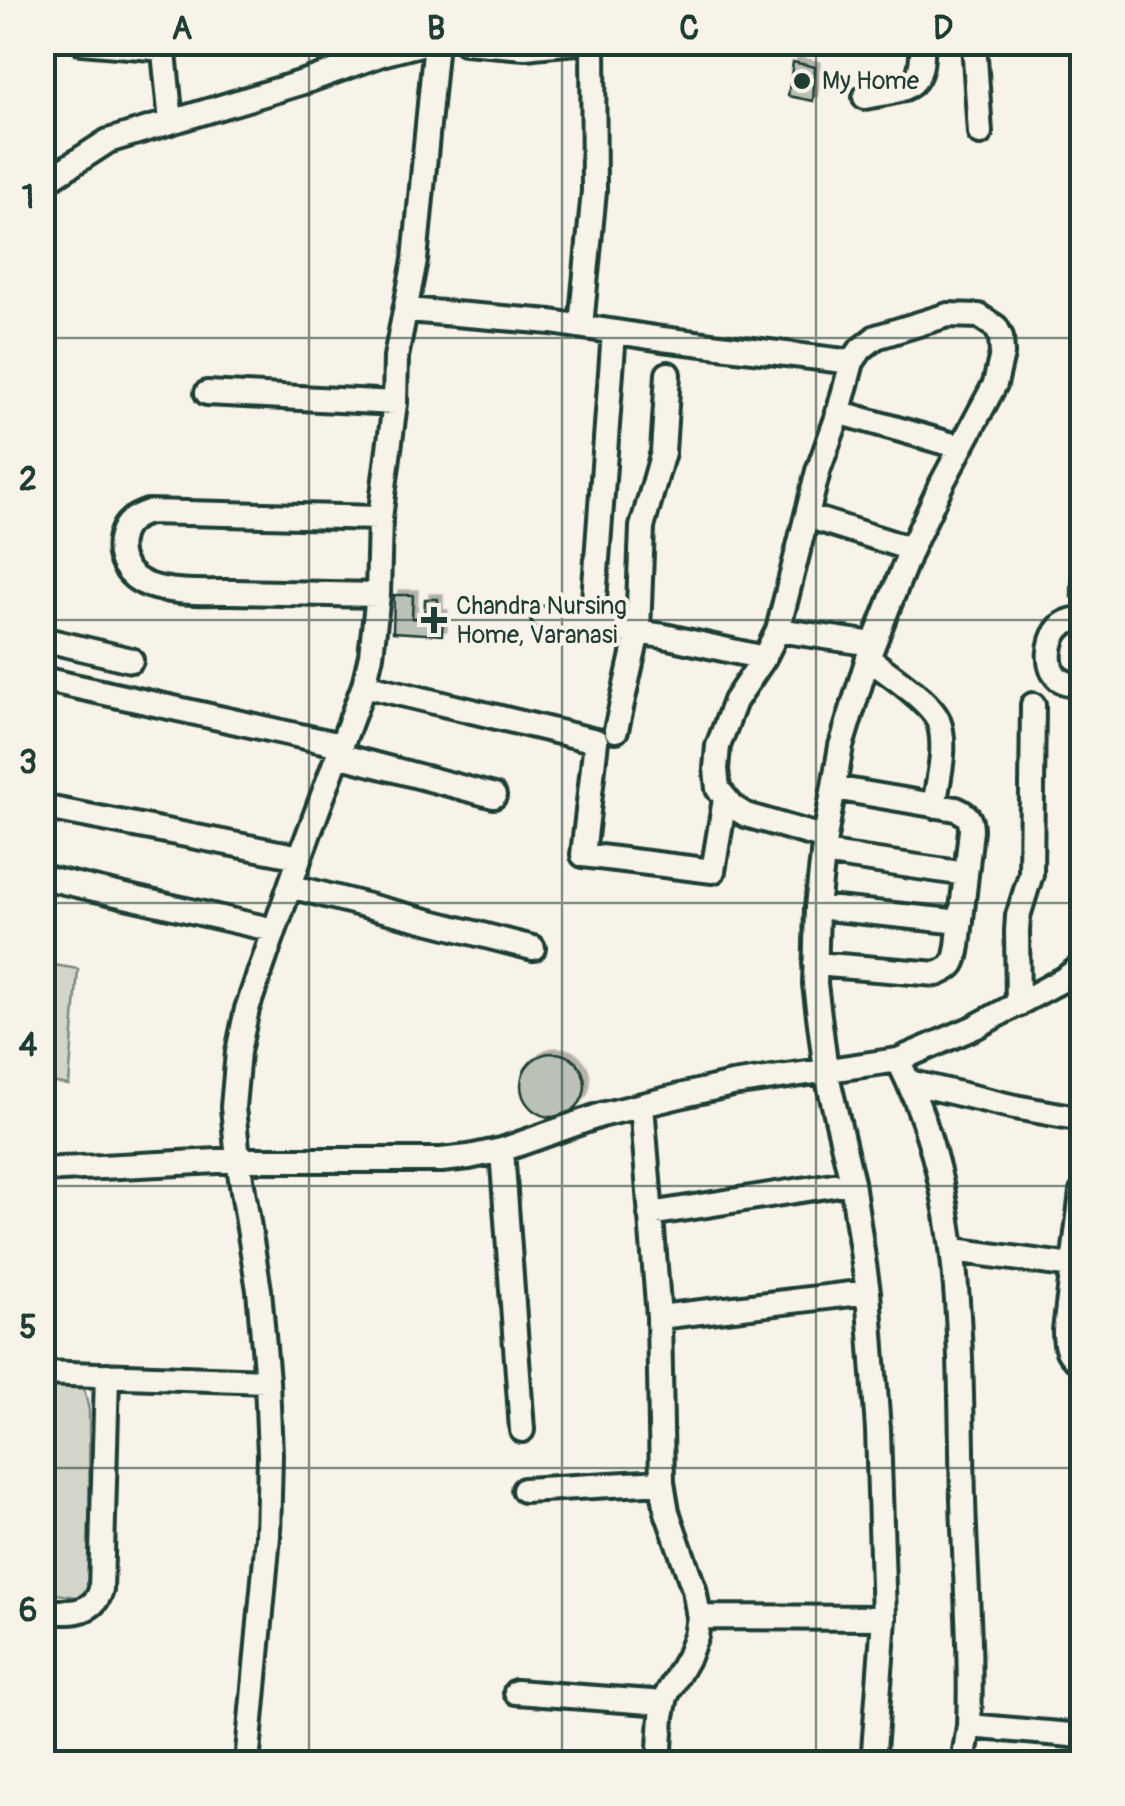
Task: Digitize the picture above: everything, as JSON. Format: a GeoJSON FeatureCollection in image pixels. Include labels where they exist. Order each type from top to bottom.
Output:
{"type":"FeatureCollection","features":[{"type":"Feature","properties":{"kind":"street"},"geometry":{"type":"LineString","coordinates":[[82,42],[164,46],[171,122]]}},
{"type":"Feature","properties":{"kind":"street"},"geometry":{"type":"LineString","coordinates":[[42,184],[108,141],[310,80],[385,48],[428,42]]}},
{"type":"Feature","properties":{"kind":"street"},"geometry":{"type":"LineString","coordinates":[[247,1764],[268,1536],[270,1455],[258,1290],[233,1107],[238,1052],[274,930],[364,685],[370,655],[396,358],[416,260],[436,42]]}},
{"type":"Feature","properties":{"kind":"street"},"geometry":{"type":"LineString","coordinates":[[465,42],[526,47],[577,42]]}},
{"type":"Feature","properties":{"kind":"street"},"geometry":{"type":"LineString","coordinates":[[581,326],[594,190],[593,42]]}},
{"type":"Feature","properties":{"kind":"street"},"geometry":{"type":"LineString","coordinates":[[865,97],[912,84],[920,76],[923,64],[922,42]]}},
{"type":"Feature","properties":{"kind":"street"},"geometry":{"type":"LineString","coordinates":[[974,42],[980,133]]}},
{"type":"Feature","properties":{"kind":"street"},"geometry":{"type":"LineString","coordinates":[[407,310],[581,326],[852,362]]}},
{"type":"Feature","properties":{"kind":"street"},"geometry":{"type":"LineString","coordinates":[[873,1764],[884,1618],[878,1430],[868,1292],[852,1182],[826,1072],[815,984],[817,906],[824,845],[842,746],[870,651],[911,549],[1000,369],[1001,337],[996,327],[978,316],[962,314],[937,317],[876,336],[852,362],[818,470],[778,630],[735,700],[718,746],[716,770],[718,789],[746,815],[824,845],[966,874]]}},
{"type":"Feature","properties":{"kind":"street"},"geometry":{"type":"LineString","coordinates":[[592,626],[614,332]]}},
{"type":"Feature","properties":{"kind":"street"},"geometry":{"type":"LineString","coordinates":[[616,730],[638,632],[642,527],[663,452],[668,374]]}},
{"type":"Feature","properties":{"kind":"street"},"geometry":{"type":"LineString","coordinates":[[207,393],[395,403]]}},
{"type":"Feature","properties":{"kind":"street"},"geometry":{"type":"LineString","coordinates":[[838,412],[960,447]]}},
{"type":"Feature","properties":{"kind":"street"},"geometry":{"type":"LineString","coordinates":[[378,595],[201,592],[149,585],[124,568],[119,542],[124,526],[148,512],[380,518]]}},
{"type":"Feature","properties":{"kind":"street"},"geometry":{"type":"LineString","coordinates":[[807,516],[911,549]]}},
{"type":"Feature","properties":{"kind":"street"},"geometry":{"type":"LineString","coordinates":[[544,619],[700,642],[764,658]]}},
{"type":"Feature","properties":{"kind":"street"},"geometry":{"type":"LineString","coordinates":[[1082,619],[1061,626],[1050,653],[1050,666],[1056,677],[1082,687]]}},
{"type":"Feature","properties":{"kind":"street"},"geometry":{"type":"LineString","coordinates":[[778,630],[870,651],[928,706],[938,720],[941,734],[934,806]]}},
{"type":"Feature","properties":{"kind":"street"},"geometry":{"type":"LineString","coordinates":[[42,638],[131,660]]}},
{"type":"Feature","properties":{"kind":"street"},"geometry":{"type":"LineString","coordinates":[[42,679],[340,750],[494,796]]}},
{"type":"Feature","properties":{"kind":"street"},"geometry":{"type":"LineString","coordinates":[[364,685],[596,741],[582,855],[713,871],[725,799]]}},
{"type":"Feature","properties":{"kind":"street"},"geometry":{"type":"LineString","coordinates":[[1018,1005],[1016,931],[1030,874],[1033,705]]}},
{"type":"Feature","properties":{"kind":"street"},"geometry":{"type":"LineString","coordinates":[[815,964],[937,974],[955,962],[961,922],[971,822],[965,814],[834,788]]}},
{"type":"Feature","properties":{"kind":"street"},"geometry":{"type":"LineString","coordinates":[[42,807],[300,857]]}},
{"type":"Feature","properties":{"kind":"street"},"geometry":{"type":"LineString","coordinates":[[42,877],[274,930]]}},
{"type":"Feature","properties":{"kind":"street"},"geometry":{"type":"LineString","coordinates":[[290,886],[533,948]]}},
{"type":"Feature","properties":{"kind":"street"},"geometry":{"type":"LineString","coordinates":[[817,906],[961,922]]}},
{"type":"Feature","properties":{"kind":"street"},"geometry":{"type":"LineString","coordinates":[[42,1170],[238,1160],[469,1157],[502,1150],[600,1115],[732,1084],[898,1060],[975,1028],[1082,966]]}},
{"type":"Feature","properties":{"kind":"street"},"geometry":{"type":"LineString","coordinates":[[898,1060],[932,1146],[954,1250],[961,1350],[970,1655],[963,1764]]}},
{"type":"Feature","properties":{"kind":"street"},"geometry":{"type":"LineString","coordinates":[[909,1082],[1082,1119]]}},
{"type":"Feature","properties":{"kind":"street"},"geometry":{"type":"LineString","coordinates":[[642,1105],[659,1317],[662,1482],[667,1512],[700,1617],[688,1658],[664,1703],[659,1764]]}},
{"type":"Feature","properties":{"kind":"street"},"geometry":{"type":"LineString","coordinates":[[502,1150],[522,1430]]}},
{"type":"Feature","properties":{"kind":"street"},"geometry":{"type":"LineString","coordinates":[[650,1214],[852,1182]]}},
{"type":"Feature","properties":{"kind":"street"},"geometry":{"type":"LineString","coordinates":[[1082,1197],[1064,1331],[1065,1348],[1082,1363]]}},
{"type":"Feature","properties":{"kind":"street"},"geometry":{"type":"LineString","coordinates":[[954,1250],[1072,1266]]}},
{"type":"Feature","properties":{"kind":"street"},"geometry":{"type":"LineString","coordinates":[[659,1317],[868,1292]]}},
{"type":"Feature","properties":{"kind":"street"},"geometry":{"type":"LineString","coordinates":[[42,1373],[267,1381]]}},
{"type":"Feature","properties":{"kind":"street"},"geometry":{"type":"LineString","coordinates":[[42,1611],[78,1611],[92,1606],[101,1590],[107,1375]]}},
{"type":"Feature","properties":{"kind":"street"},"geometry":{"type":"LineString","coordinates":[[524,1490],[662,1482]]}},
{"type":"Feature","properties":{"kind":"street"},"geometry":{"type":"LineString","coordinates":[[700,1617],[884,1618]]}},
{"type":"Feature","properties":{"kind":"street"},"geometry":{"type":"LineString","coordinates":[[516,1692],[664,1703]]}},
{"type":"Feature","properties":{"kind":"street"},"geometry":{"type":"LineString","coordinates":[[968,1726],[1082,1736]]}},
{"type":"Feature","properties":{"kind":"shaded area"},"geometry":{"type":"Polygon","coordinates":[[[43,963],[78,969],[69,1085],[43,1081],[43,963]]]}},
{"type":"Feature","properties":{"kind":"shaded area"},"geometry":{"type":"Polygon","coordinates":[[[42,1382],[83,1384],[89,1410],[90,1599],[43,1592],[42,1382]]]}},
{"type":"Feature","properties":{"kind":"building","name":"My Home"},"geometry":{"type":"Polygon","coordinates":[[[793,62],[815,67],[813,101],[788,96],[793,62]]]}},
{"type":"Feature","properties":{"kind":"building"},"geometry":{"type":"Polygon","coordinates":[[[1073,323],[1082,323],[1082,353],[1073,352],[1073,323]]]}},
{"type":"Feature","properties":{"kind":"building"},"geometry":{"type":"Polygon","coordinates":[[[1071,376],[1082,376],[1082,409],[1070,409],[1071,376]]]}},
{"type":"Feature","properties":{"kind":"building"},"geometry":{"type":"Polygon","coordinates":[[[1075,415],[1082,415],[1082,598],[1071,597],[1075,415]]]}},
{"type":"Feature","properties":{"kind":"building"},"geometry":{"type":"Polygon","coordinates":[[[394,595],[413,595],[412,618],[424,619],[425,599],[438,599],[438,614],[443,615],[442,635],[393,632],[394,595]]]}},
{"type":"Feature","properties":{"kind":"building"},"geometry":{"type":"Polygon","coordinates":[[[553,1053],[576,1062],[585,1085],[576,1108],[553,1117],[530,1108],[521,1085],[530,1062],[553,1053]]]}},
{"type":"Feature","properties":{"kind":"place","name":"My Home"},"geometry":{"type":"Point","coordinates":[802,81]}},
{"type":"Feature","properties":{"kind":"place","name":"Chandra Nursing Home, Varanasi"},"geometry":{"type":"Point","coordinates":[434,620]}}]}
